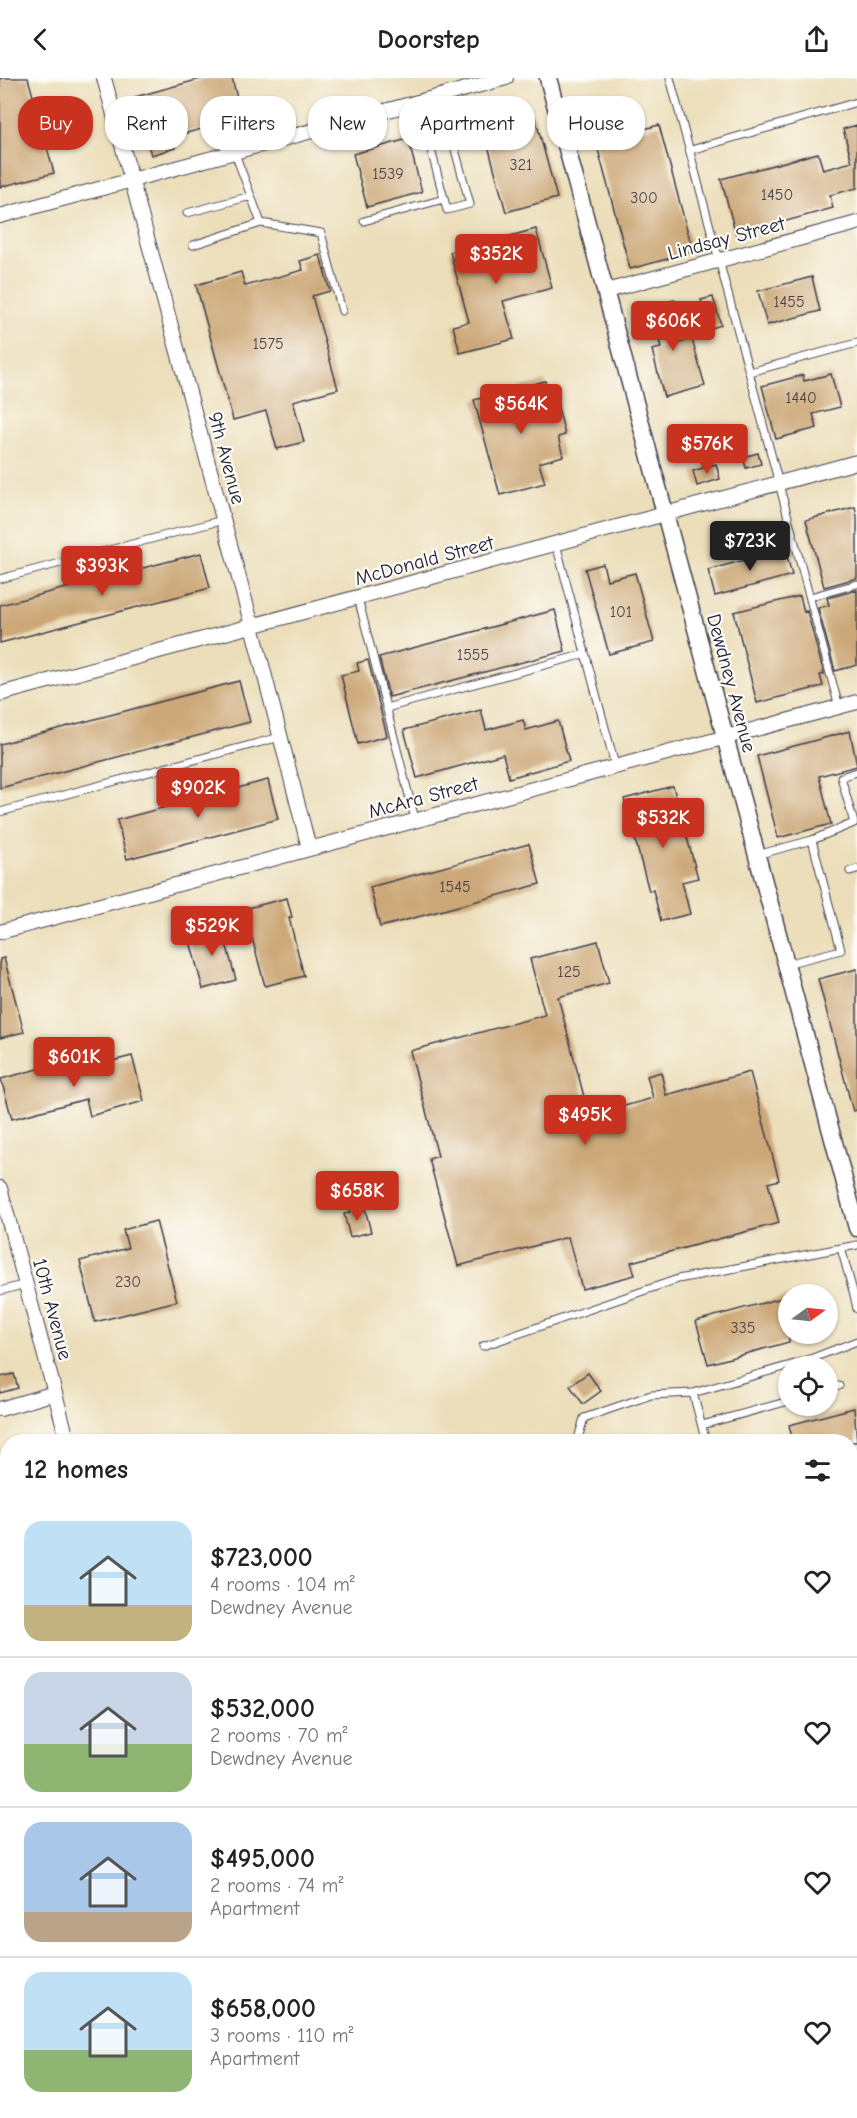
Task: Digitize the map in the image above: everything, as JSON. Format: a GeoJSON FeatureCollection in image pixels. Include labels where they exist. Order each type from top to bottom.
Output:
{"type":"FeatureCollection","features":[{"type":"Feature","properties":{"kind":"street","name":"9th Avenue"},"geometry":{"type":"LineString","coordinates":[[104,78],[252,626],[309,848]]}},
{"type":"Feature","properties":{"kind":"street"},"geometry":{"type":"LineString","coordinates":[[440,96],[506,78]]}},
{"type":"Feature","properties":{"kind":"street","name":"Dewdney Avenue"},"geometry":{"type":"LineString","coordinates":[[548,78],[857,1228]]}},
{"type":"Feature","properties":{"kind":"street"},"geometry":{"type":"LineString","coordinates":[[0,216],[399,106]]}},
{"type":"Feature","properties":{"kind":"street","name":"Lindsay Street"},"geometry":{"type":"LineString","coordinates":[[606,291],[857,223]]}},
{"type":"Feature","properties":{"kind":"street","name":"McDonald Street"},"geometry":{"type":"LineString","coordinates":[[0,694],[857,462]]}},
{"type":"Feature","properties":{"kind":"street","name":"McAra Street"},"geometry":{"type":"LineString","coordinates":[[0,932],[615,765],[857,702]]}},
{"type":"Feature","properties":{"kind":"street","name":"10th Avenue"},"geometry":{"type":"LineString","coordinates":[[0,1188],[66,1434]]}},
{"type":"Feature","properties":{"kind":"street"},"geometry":{"type":"LineString","coordinates":[[0,1408],[55,1393]]}},
{"type":"Feature","properties":{"kind":"lane"},"geometry":{"type":"LineString","coordinates":[[670,78],[839,707]]}},
{"type":"Feature","properties":{"kind":"lane"},"geometry":{"type":"LineString","coordinates":[[691,150],[857,102]]}},
{"type":"Feature","properties":{"kind":"lane"},"geometry":{"type":"LineString","coordinates":[[431,150],[447,210],[470,204],[455,150]]}},
{"type":"Feature","properties":{"kind":"lane"},"geometry":{"type":"LineString","coordinates":[[234,151],[261,223]]}},
{"type":"Feature","properties":{"kind":"lane"},"geometry":{"type":"LineString","coordinates":[[187,213],[251,196]]}},
{"type":"Feature","properties":{"kind":"lane"},"geometry":{"type":"LineString","coordinates":[[364,222],[444,199]]}},
{"type":"Feature","properties":{"kind":"lane"},"geometry":{"type":"LineString","coordinates":[[193,245],[261,223],[321,233],[342,311]]}},
{"type":"Feature","properties":{"kind":"lane"},"geometry":{"type":"LineString","coordinates":[[750,372],[857,343]]}},
{"type":"Feature","properties":{"kind":"lane"},"geometry":{"type":"LineString","coordinates":[[0,579],[223,520]]}},
{"type":"Feature","properties":{"kind":"lane"},"geometry":{"type":"LineString","coordinates":[[556,544],[615,765]]}},
{"type":"Feature","properties":{"kind":"lane"},"geometry":{"type":"LineString","coordinates":[[810,597],[857,584]]}},
{"type":"Feature","properties":{"kind":"lane"},"geometry":{"type":"LineString","coordinates":[[358,598],[415,819]]}},
{"type":"Feature","properties":{"kind":"lane"},"geometry":{"type":"LineString","coordinates":[[386,708],[585,654]]}},
{"type":"Feature","properties":{"kind":"lane"},"geometry":{"type":"LineString","coordinates":[[0,812],[280,737]]}},
{"type":"Feature","properties":{"kind":"lane"},"geometry":{"type":"LineString","coordinates":[[757,855],[812,840],[854,823],[841,777],[857,772]]}},
{"type":"Feature","properties":{"kind":"lane"},"geometry":{"type":"LineString","coordinates":[[786,964],[841,950],[812,840]]}},
{"type":"Feature","properties":{"kind":"lane"},"geometry":{"type":"LineString","coordinates":[[483,1346],[678,1279],[857,1245]]}},
{"type":"Feature","properties":{"kind":"lane"},"geometry":{"type":"LineString","coordinates":[[841,1248],[857,1309]]}},
{"type":"Feature","properties":{"kind":"lane"},"geometry":{"type":"LineString","coordinates":[[0,1291],[26,1284]]}},
{"type":"Feature","properties":{"kind":"lane"},"geometry":{"type":"LineString","coordinates":[[579,1434],[584,1418],[651,1395],[693,1393],[805,1362],[857,1341]]}},
{"type":"Feature","properties":{"kind":"lane"},"geometry":{"type":"LineString","coordinates":[[693,1393],[704,1434]]}},
{"type":"Feature","properties":{"kind":"lane"},"geometry":{"type":"LineString","coordinates":[[702,1425],[778,1404]]}},
{"type":"Feature","properties":{"kind":"building"},"geometry":{"type":"Polygon","coordinates":[[[0,78],[28,78],[33,96],[18,96],[18,150],[48,150],[54,173],[0,187],[0,78]]]}},
{"type":"Feature","properties":{"kind":"building"},"geometry":{"type":"Polygon","coordinates":[[[204,78],[232,78],[236,96],[200,96],[200,129],[188,133],[188,96],[139,96],[204,78]]]}},
{"type":"Feature","properties":{"kind":"building"},"geometry":{"type":"Polygon","coordinates":[[[535,117],[557,198],[506,212],[489,150],[535,150],[535,117]]]}},
{"type":"Feature","properties":{"kind":"building"},"geometry":{"type":"Polygon","coordinates":[[[659,125],[693,252],[630,269],[598,150],[645,150],[645,129],[659,125]]]}},
{"type":"Feature","properties":{"kind":"building"},"geometry":{"type":"Polygon","coordinates":[[[857,125],[857,188],[830,195],[833,208],[736,235],[721,179],[818,153],[823,170],[852,162],[843,129],[857,125]]]}},
{"type":"Feature","properties":{"kind":"building"},"geometry":{"type":"Polygon","coordinates":[[[399,141],[399,150],[411,150],[422,192],[367,207],[353,154],[368,150],[387,150],[387,145],[399,141]]]}},
{"type":"Feature","properties":{"kind":"building"},"geometry":{"type":"Polygon","coordinates":[[[150,150],[168,150],[151,155],[150,150]]]}},
{"type":"Feature","properties":{"kind":"building"},"geometry":{"type":"Polygon","coordinates":[[[536,229],[552,288],[503,301],[514,339],[460,353],[453,326],[469,322],[450,252],[536,229]]]}},
{"type":"Feature","properties":{"kind":"building"},"geometry":{"type":"Polygon","coordinates":[[[320,255],[330,291],[312,296],[338,389],[293,401],[304,442],[277,449],[266,411],[233,420],[196,285],[241,272],[245,286],[303,270],[300,261],[320,255]]]}},
{"type":"Feature","properties":{"kind":"building"},"geometry":{"type":"Polygon","coordinates":[[[812,277],[820,311],[767,325],[758,291],[812,277]]]}},
{"type":"Feature","properties":{"kind":"building"},"geometry":{"type":"Polygon","coordinates":[[[713,297],[721,325],[709,329],[701,300],[713,297]]]}},
{"type":"Feature","properties":{"kind":"building"},"geometry":{"type":"Polygon","coordinates":[[[674,300],[678,315],[673,316],[680,343],[692,339],[705,386],[664,397],[652,350],[661,348],[655,321],[645,324],[641,309],[674,300]]]}},
{"type":"Feature","properties":{"kind":"building"},"geometry":{"type":"Polygon","coordinates":[[[831,374],[840,407],[813,414],[817,428],[776,439],[762,386],[803,375],[804,381],[831,374]]]}},
{"type":"Feature","properties":{"kind":"building"},"geometry":{"type":"Polygon","coordinates":[[[545,381],[550,401],[556,399],[565,435],[558,437],[563,456],[539,463],[545,483],[500,495],[474,400],[545,381]]]}},
{"type":"Feature","properties":{"kind":"building"},"geometry":{"type":"Polygon","coordinates":[[[758,453],[761,464],[746,468],[743,457],[758,453]]]}},
{"type":"Feature","properties":{"kind":"building"},"geometry":{"type":"Polygon","coordinates":[[[716,464],[720,479],[697,486],[693,471],[716,464]]]}},
{"type":"Feature","properties":{"kind":"building"},"geometry":{"type":"Polygon","coordinates":[[[855,507],[857,578],[824,587],[806,520],[855,507]]]}},
{"type":"Feature","properties":{"kind":"building"},"geometry":{"type":"Polygon","coordinates":[[[785,549],[792,575],[715,596],[708,570],[785,549]]]}},
{"type":"Feature","properties":{"kind":"building"},"geometry":{"type":"Polygon","coordinates":[[[201,553],[210,588],[0,643],[0,605],[201,553]]]}},
{"type":"Feature","properties":{"kind":"building"},"geometry":{"type":"Polygon","coordinates":[[[603,564],[607,580],[635,573],[654,642],[609,654],[585,569],[603,564]]]}},
{"type":"Feature","properties":{"kind":"building"},"geometry":{"type":"Polygon","coordinates":[[[857,590],[857,665],[835,671],[818,608],[829,605],[827,598],[857,590]]]}},
{"type":"Feature","properties":{"kind":"building"},"geometry":{"type":"Polygon","coordinates":[[[800,596],[804,612],[807,611],[824,674],[820,675],[823,686],[757,703],[734,612],[800,596]]]}},
{"type":"Feature","properties":{"kind":"building"},"geometry":{"type":"Polygon","coordinates":[[[555,610],[565,651],[389,697],[379,657],[555,610]]]}},
{"type":"Feature","properties":{"kind":"building"},"geometry":{"type":"Polygon","coordinates":[[[368,660],[387,736],[358,744],[341,675],[359,671],[357,663],[368,660]]]}},
{"type":"Feature","properties":{"kind":"building"},"geometry":{"type":"Polygon","coordinates":[[[239,681],[250,722],[0,788],[0,744],[239,681]]]}},
{"type":"Feature","properties":{"kind":"building"},"geometry":{"type":"Polygon","coordinates":[[[481,710],[486,730],[523,720],[526,730],[558,721],[569,761],[509,778],[503,754],[417,778],[404,730],[481,710]]]}},
{"type":"Feature","properties":{"kind":"building"},"geometry":{"type":"Polygon","coordinates":[[[850,731],[857,766],[819,776],[831,824],[778,838],[757,756],[850,731]]]}},
{"type":"Feature","properties":{"kind":"building"},"geometry":{"type":"Polygon","coordinates":[[[268,780],[278,819],[127,859],[117,820],[268,780]]]}},
{"type":"Feature","properties":{"kind":"building"},"geometry":{"type":"Polygon","coordinates":[[[673,786],[698,878],[682,882],[690,914],[661,921],[653,890],[649,891],[624,799],[673,786]]]}},
{"type":"Feature","properties":{"kind":"building"},"geometry":{"type":"Polygon","coordinates":[[[529,844],[540,884],[380,927],[370,887],[529,844]]]}},
{"type":"Feature","properties":{"kind":"building"},"geometry":{"type":"Polygon","coordinates":[[[287,898],[292,917],[289,918],[304,976],[265,986],[249,927],[245,928],[240,910],[287,898]]]}},
{"type":"Feature","properties":{"kind":"building"},"geometry":{"type":"Polygon","coordinates":[[[221,925],[236,980],[203,989],[188,934],[221,925]]]}},
{"type":"Feature","properties":{"kind":"building"},"geometry":{"type":"Polygon","coordinates":[[[598,941],[609,983],[558,997],[589,1116],[653,1098],[647,1076],[661,1072],[666,1095],[750,1072],[779,1180],[768,1183],[779,1223],[631,1262],[635,1275],[582,1289],[568,1237],[458,1266],[429,1159],[438,1156],[410,1051],[545,1015],[530,959],[598,941]]]}},
{"type":"Feature","properties":{"kind":"building"},"geometry":{"type":"Polygon","coordinates":[[[4,958],[24,1032],[0,1038],[0,959],[4,958]]]}},
{"type":"Feature","properties":{"kind":"building"},"geometry":{"type":"Polygon","coordinates":[[[857,969],[857,1110],[853,1111],[818,979],[857,969]]]}},
{"type":"Feature","properties":{"kind":"building"},"geometry":{"type":"Polygon","coordinates":[[[132,1056],[144,1101],[90,1116],[86,1099],[12,1119],[1,1079],[75,1059],[78,1070],[132,1056]]]}},
{"type":"Feature","properties":{"kind":"building"},"geometry":{"type":"Polygon","coordinates":[[[364,1205],[371,1232],[350,1237],[344,1214],[350,1213],[349,1209],[364,1205]]]}},
{"type":"Feature","properties":{"kind":"building"},"geometry":{"type":"Polygon","coordinates":[[[156,1221],[177,1301],[95,1322],[80,1261],[128,1248],[123,1230],[156,1221]]]}},
{"type":"Feature","properties":{"kind":"building"},"geometry":{"type":"Polygon","coordinates":[[[778,1299],[778,1344],[782,1344],[708,1364],[696,1321],[778,1299]]]}},
{"type":"Feature","properties":{"kind":"building"},"geometry":{"type":"Polygon","coordinates":[[[588,1373],[601,1391],[583,1404],[570,1386],[588,1373]]]}},
{"type":"Feature","properties":{"kind":"building"},"geometry":{"type":"Polygon","coordinates":[[[14,1374],[18,1388],[0,1393],[0,1377],[14,1374]]]}},
{"type":"Feature","properties":{"kind":"building"},"geometry":{"type":"Polygon","coordinates":[[[854,1408],[856,1434],[791,1434],[789,1425],[823,1416],[838,1416],[838,1412],[854,1408]]]}}]}
